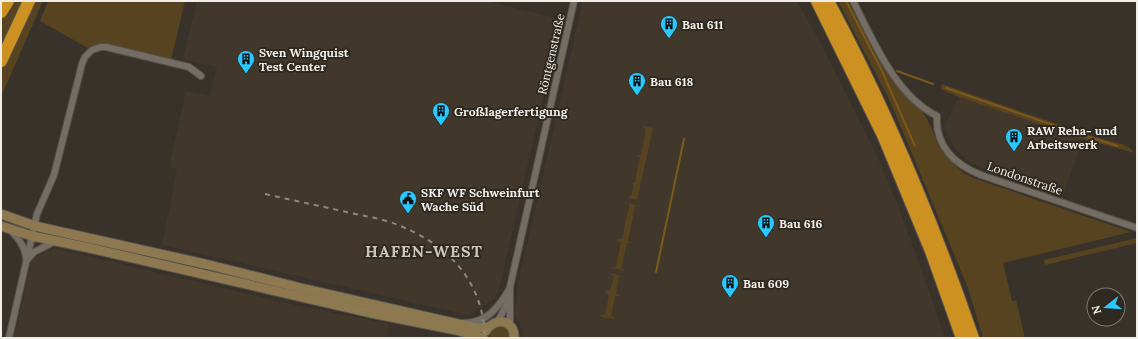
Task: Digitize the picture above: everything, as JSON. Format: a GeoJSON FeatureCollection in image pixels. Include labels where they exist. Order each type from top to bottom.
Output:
{"type":"FeatureCollection","features":[{"type":"Feature","properties":{"kind":"highway"},"geometry":{"type":"LineString","coordinates":[[1,12],[8,1]]}},
{"type":"Feature","properties":{"kind":"highway"},"geometry":{"type":"LineString","coordinates":[[1,61],[28,1]]}},
{"type":"Feature","properties":{"kind":"highway"},"geometry":{"type":"LineString","coordinates":[[818,1],[869,104],[913,204],[934,257],[962,338]]}},
{"type":"Feature","properties":{"kind":"highway"},"geometry":{"type":"LineString","coordinates":[[828,1],[882,109],[920,195],[973,338]]}},
{"type":"Feature","properties":{"kind":"street","name":"Röntgenstraße"},"geometry":{"type":"LineString","coordinates":[[510,325],[510,287],[574,1]]}},
{"type":"Feature","properties":{"kind":"street","name":"Londonstraße"},"geometry":{"type":"LineString","coordinates":[[853,1],[880,55],[890,71],[900,84],[925,110],[937,116],[936,126],[942,143],[951,155],[965,168],[981,175],[1137,228]]}},
{"type":"Feature","properties":{"kind":"street"},"geometry":{"type":"LineString","coordinates":[[9,338],[37,214],[54,175],[85,57],[96,48],[106,47],[189,67],[201,76]]}},
{"type":"Feature","properties":{"kind":"street"},"geometry":{"type":"LineString","coordinates":[[1,214],[35,226],[203,274],[411,317],[457,323],[476,328],[488,327]]}},
{"type":"Feature","properties":{"kind":"street"},"geometry":{"type":"LineString","coordinates":[[5,227],[32,236],[57,241],[109,247],[205,264],[329,299]]}},
{"type":"Feature","properties":{"kind":"street"},"geometry":{"type":"LineString","coordinates":[[5,227],[17,236],[24,247],[26,261]]}},
{"type":"Feature","properties":{"kind":"street"},"geometry":{"type":"LineString","coordinates":[[26,261],[34,252],[57,241]]}},
{"type":"Feature","properties":{"kind":"street"},"geometry":{"type":"LineString","coordinates":[[203,274],[205,264]]}},
{"type":"Feature","properties":{"kind":"street"},"geometry":{"type":"LineString","coordinates":[[457,323],[475,321],[488,316],[501,303],[510,287]]}},
{"type":"Feature","properties":{"kind":"street","name":"Röntgenstraße"},"geometry":{"type":"LineString","coordinates":[[498,321],[510,299]]}},
{"type":"Feature","properties":{"kind":"street"},"geometry":{"type":"LineString","coordinates":[[411,317],[484,338],[488,327],[492,323],[498,321],[510,325],[514,338]]}},
{"type":"Feature","properties":{"kind":"shaded area"},"geometry":{"type":"Polygon","coordinates":[[[13,1],[24,1],[1,52],[1,19],[13,1]]]}},
{"type":"Feature","properties":{"kind":"shaded area"},"geometry":{"type":"Polygon","coordinates":[[[30,1],[43,1],[1,97],[1,67],[30,1]]]}},
{"type":"Feature","properties":{"kind":"shaded area"},"geometry":{"type":"Polygon","coordinates":[[[48,1],[185,1],[171,60],[101,44],[88,48],[40,21],[48,1]]]}},
{"type":"Feature","properties":{"kind":"shaded area"},"geometry":{"type":"Polygon","coordinates":[[[197,1],[485,1],[561,19],[499,290],[494,299],[468,315],[162,245],[177,169],[169,167],[186,91],[210,96],[217,67],[183,58],[197,1]]]}},
{"type":"Feature","properties":{"kind":"shaded area"},"geometry":{"type":"Polygon","coordinates":[[[583,1],[797,1],[821,44],[877,156],[915,251],[945,338],[523,338],[521,327],[514,315],[519,280],[583,1]]]}},
{"type":"Feature","properties":{"kind":"shaded area"},"geometry":{"type":"Polygon","coordinates":[[[838,1],[848,1],[892,82],[888,73],[924,114],[939,147],[963,173],[976,179],[1131,232],[1003,263],[1012,301],[1016,300],[1025,338],[983,338],[968,288],[890,101],[838,1]]]}},
{"type":"Feature","properties":{"kind":"shaded area"},"geometry":{"type":"Polygon","coordinates":[[[942,84],[1095,137],[1122,144],[1127,146],[1135,153],[1083,139],[959,97],[941,89],[942,84]]]}},
{"type":"Feature","properties":{"kind":"shaded area"},"geometry":{"type":"Polygon","coordinates":[[[959,97],[1083,139],[1063,195],[982,168],[971,163],[961,155],[949,140],[944,127],[959,97]]]}},
{"type":"Feature","properties":{"kind":"shaded area"},"geometry":{"type":"Polygon","coordinates":[[[644,126],[653,128],[637,200],[627,197],[631,196],[634,185],[630,183],[634,183],[635,181],[640,157],[636,155],[641,155],[646,129],[643,128],[644,126]]]}},
{"type":"Feature","properties":{"kind":"shaded area"},"geometry":{"type":"Polygon","coordinates":[[[625,202],[640,206],[635,206],[628,241],[632,243],[627,243],[621,269],[625,270],[624,271],[611,267],[616,267],[621,242],[617,239],[622,239],[629,207],[629,204],[625,202]]]}},
{"type":"Feature","properties":{"kind":"shaded area"},"geometry":{"type":"Polygon","coordinates":[[[1137,238],[1137,243],[1045,265],[1044,260],[1137,238]]]}},
{"type":"Feature","properties":{"kind":"shaded area"},"geometry":{"type":"Polygon","coordinates":[[[52,248],[300,306],[389,324],[386,338],[14,338],[32,260],[52,248]]]}},
{"type":"Feature","properties":{"kind":"shaded area"},"geometry":{"type":"Polygon","coordinates":[[[610,274],[624,277],[619,277],[616,294],[620,296],[615,296],[611,316],[615,317],[614,319],[601,317],[600,315],[605,314],[609,295],[606,294],[605,291],[610,291],[614,276],[610,274]]]}},
{"type":"Feature","properties":{"kind":"shaded area"},"geometry":{"type":"Polygon","coordinates":[[[501,326],[508,330],[509,338],[490,338],[490,333],[492,330],[501,326]]]}},
{"type":"Feature","properties":{"kind":"waterway"},"geometry":{"type":"LineString","coordinates":[[846,1],[881,69],[915,146]]}},
{"type":"Feature","properties":{"kind":"waterway"},"geometry":{"type":"LineString","coordinates":[[897,71],[933,84]]}},
{"type":"Feature","properties":{"kind":"waterway"},"geometry":{"type":"LineString","coordinates":[[946,88],[1118,146]]}},
{"type":"Feature","properties":{"kind":"waterway"},"geometry":{"type":"LineString","coordinates":[[656,272],[684,139]]}},
{"type":"Feature","properties":{"kind":"railway"},"geometry":{"type":"LineString","coordinates":[[265,194],[384,220],[410,230],[427,240],[443,251],[457,264],[468,280],[477,297],[483,316],[485,338]]}},
{"type":"Feature","properties":{"kind":"place","name":"Bau 611"},"geometry":{"type":"Point","coordinates":[669,39]}},
{"type":"Feature","properties":{"kind":"place","name":"Sven Wingquist Test Center"},"geometry":{"type":"Point","coordinates":[246,74]}},
{"type":"Feature","properties":{"kind":"place","name":"Bau 618"},"geometry":{"type":"Point","coordinates":[637,96]}},
{"type":"Feature","properties":{"kind":"place","name":"Großlagerfertigung"},"geometry":{"type":"Point","coordinates":[441,126]}},
{"type":"Feature","properties":{"kind":"place","name":"RAW Reha- und Arbeitswerk"},"geometry":{"type":"Point","coordinates":[1014,152]}},
{"type":"Feature","properties":{"kind":"place","name":"SKF WF Schweinfurt Wache Süd"},"geometry":{"type":"Point","coordinates":[408,214]}},
{"type":"Feature","properties":{"kind":"place","name":"Bau 616"},"geometry":{"type":"Point","coordinates":[766,238]}},
{"type":"Feature","properties":{"kind":"place","name":"Bau 609"},"geometry":{"type":"Point","coordinates":[730,298]}},
{"type":"Feature","properties":{"kind":"district","name":"HAFEN-WEST"},"geometry":{"type":"Point","coordinates":[424,251]}}]}
